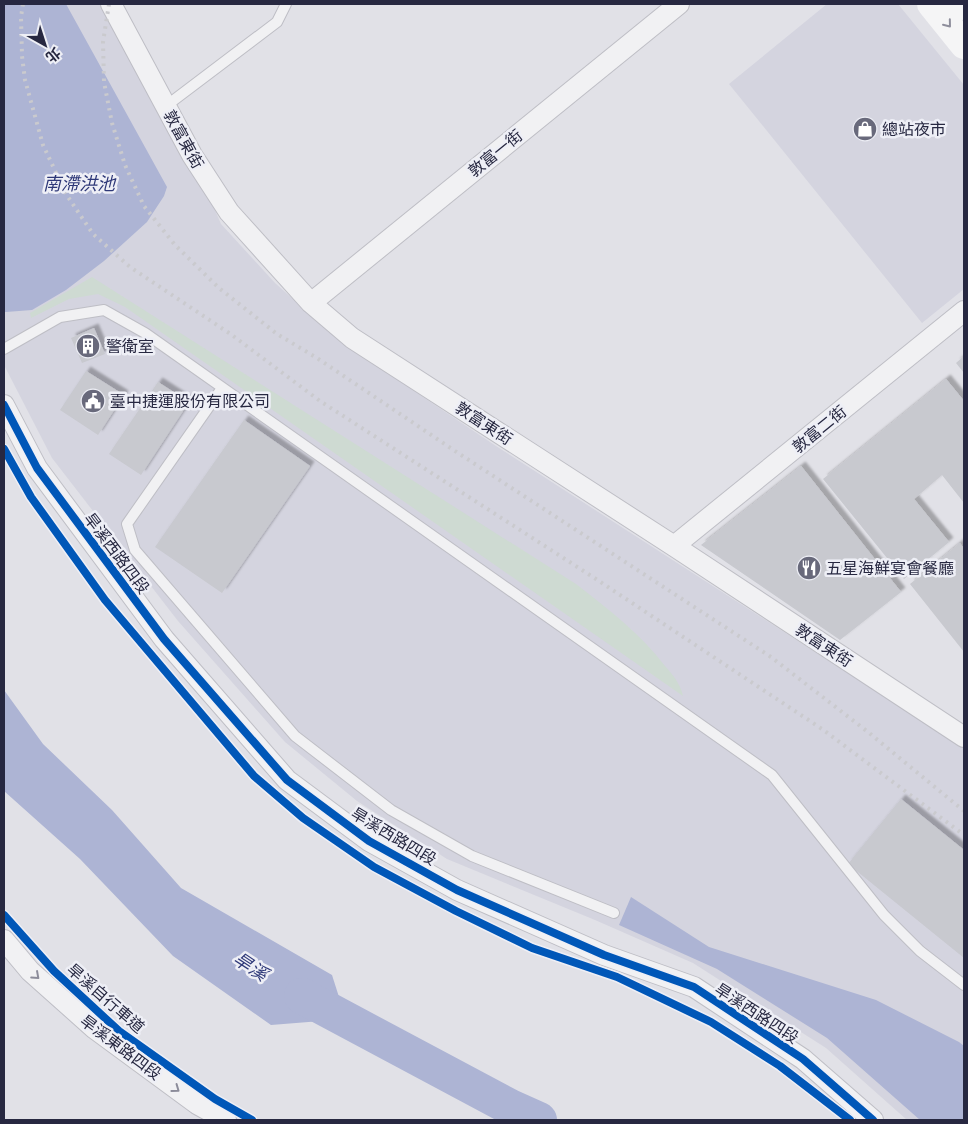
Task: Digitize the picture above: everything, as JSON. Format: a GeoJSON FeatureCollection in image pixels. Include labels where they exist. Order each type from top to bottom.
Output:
{"type":"FeatureCollection","features":[{"type":"Feature","properties":{"kind":"street","name":"敦富東街"},"geometry":{"type":"LineString","coordinates":[[111,4],[192,155],[230,212],[311,303],[352,338],[674,546],[964,737]]}},
{"type":"Feature","properties":{"kind":"street","name":"敦富一街"},"geometry":{"type":"LineString","coordinates":[[311,303],[680,4]]}},
{"type":"Feature","properties":{"kind":"street"},"geometry":{"type":"LineString","coordinates":[[931,4],[964,45]]}},
{"type":"Feature","properties":{"kind":"street","name":"敦富二街"},"geometry":{"type":"LineString","coordinates":[[674,546],[964,311]]}},
{"type":"Feature","properties":{"kind":"street","name":"旱溪西路四段"},"geometry":{"type":"LineString","coordinates":[[4,405],[37,468],[164,639],[287,780],[369,841],[458,890],[604,955],[694,987],[803,1059],[873,1120]]}},
{"type":"Feature","properties":{"kind":"street","name":"旱溪東路四段"},"geometry":{"type":"LineString","coordinates":[[4,940],[30,971],[95,1029],[197,1104],[226,1120]]}},
{"type":"Feature","properties":{"kind":"lane"},"geometry":{"type":"LineString","coordinates":[[166,106],[277,22],[286,4]]}},
{"type":"Feature","properties":{"kind":"lane"},"geometry":{"type":"LineString","coordinates":[[4,349],[60,317],[104,310],[145,333],[772,775],[884,915],[920,951],[964,985]]}},
{"type":"Feature","properties":{"kind":"lane"},"geometry":{"type":"LineString","coordinates":[[222,388],[127,524],[135,550],[295,736],[391,810],[472,856],[614,913]]}},
{"type":"Feature","properties":{"kind":"shaded area"},"geometry":{"type":"Polygon","coordinates":[[[4,4],[123,4],[151,62],[221,224],[275,283],[341,342],[496,446],[964,748],[964,1120],[907,1120],[826,1048],[693,963],[447,859],[357,801],[285,742],[178,621],[52,458],[4,365],[4,4]]]}},
{"type":"Feature","properties":{"kind":"shaded area","name":"總站夜市"},"geometry":{"type":"Polygon","coordinates":[[[827,4],[898,4],[964,85],[964,289],[922,323],[729,84],[827,4]]]}},
{"type":"Feature","properties":{"kind":"shaded area"},"geometry":{"type":"Polygon","coordinates":[[[92,277],[576,584],[623,622],[645,643],[673,676],[683,696],[125,307],[98,294],[69,299],[31,318],[30,313],[92,277]]]}},
{"type":"Feature","properties":{"kind":"water","name":"南滯洪池"},"geometry":{"type":"Polygon","coordinates":[[[4,4],[66,4],[167,187],[164,196],[147,222],[104,261],[66,290],[32,310],[6,312],[4,312],[4,4]]]}},
{"type":"Feature","properties":{"kind":"water"},"geometry":{"type":"Polygon","coordinates":[[[4,690],[43,744],[112,810],[181,888],[332,975],[346,1019],[271,1025],[173,956],[80,859],[4,791],[4,690]]]}},
{"type":"Feature","properties":{"kind":"water"},"geometry":{"type":"Polygon","coordinates":[[[631,897],[709,947],[876,1000],[959,1042],[964,1046],[964,1120],[920,1120],[827,1038],[717,969],[619,925],[631,897]]]}},
{"type":"Feature","properties":{"kind":"building","name":"警衛室"},"geometry":{"type":"Polygon","coordinates":[[[94,328],[105,354],[82,363],[71,338],[94,328]]]}},
{"type":"Feature","properties":{"kind":"building"},"geometry":{"type":"Polygon","coordinates":[[[964,356],[964,373],[956,363],[964,356]]]}},
{"type":"Feature","properties":{"kind":"building"},"geometry":{"type":"Polygon","coordinates":[[[86,371],[124,395],[98,435],[60,410],[86,371]]]}},
{"type":"Feature","properties":{"kind":"building"},"geometry":{"type":"Polygon","coordinates":[[[946,379],[964,401],[964,503],[942,475],[914,499],[949,542],[904,579],[823,479],[946,379]]]}},
{"type":"Feature","properties":{"kind":"building"},"geometry":{"type":"Polygon","coordinates":[[[158,382],[189,402],[141,475],[109,454],[158,382]]]}},
{"type":"Feature","properties":{"kind":"building"},"geometry":{"type":"Polygon","coordinates":[[[244,420],[310,466],[222,593],[155,547],[244,420]]]}},
{"type":"Feature","properties":{"kind":"building","name":"五星海鮮宴會餐廳"},"geometry":{"type":"Polygon","coordinates":[[[801,466],[901,592],[840,640],[701,545],[801,466]]]}},
{"type":"Feature","properties":{"kind":"building"},"geometry":{"type":"Polygon","coordinates":[[[960,543],[964,549],[964,652],[910,584],[960,543]]]}},
{"type":"Feature","properties":{"kind":"building"},"geometry":{"type":"Polygon","coordinates":[[[901,799],[964,850],[964,958],[848,864],[901,799]]]}},
{"type":"Feature","properties":{"kind":"waterway","name":"旱溪"},"geometry":{"type":"LineString","coordinates":[[302,996],[510,1107],[539,1120]]}},
{"type":"Feature","properties":{"kind":"railway"},"geometry":{"type":"LineString","coordinates":[[23,4],[21,17],[22,56],[25,80],[43,145],[66,194],[93,234],[130,267],[232,335],[320,401],[596,579],[822,729],[964,835]]}},
{"type":"Feature","properties":{"kind":"railway"},"geometry":{"type":"LineString","coordinates":[[109,4],[103,42],[104,82],[112,123],[125,165],[144,206],[175,245],[219,288],[277,334],[317,358],[458,453],[771,657],[868,732],[964,811]]}},
{"type":"Feature","properties":{"kind":"cycle path"},"geometry":{"type":"LineString","coordinates":[[4,405],[37,468],[164,639],[287,780],[369,841],[457,890],[604,955],[694,987],[803,1059],[873,1120]]}},
{"type":"Feature","properties":{"kind":"cycle path"},"geometry":{"type":"LineString","coordinates":[[4,449],[31,497],[105,600],[254,776],[303,818],[374,867],[456,911],[532,948],[617,977],[711,1022],[780,1066],[850,1120]]}},
{"type":"Feature","properties":{"kind":"cycle path","name":"旱溪自行車道"},"geometry":{"type":"LineString","coordinates":[[4,915],[54,971],[119,1031],[215,1099],[252,1120]]}},
{"type":"Feature","properties":{"kind":"place","name":"總站夜市"},"geometry":{"type":"Point","coordinates":[865,129]}},
{"type":"Feature","properties":{"kind":"place","name":"警衛室"},"geometry":{"type":"Point","coordinates":[88,346]}},
{"type":"Feature","properties":{"kind":"place","name":"臺中捷運股份有限公司"},"geometry":{"type":"Point","coordinates":[93,401]}},
{"type":"Feature","properties":{"kind":"place","name":"五星海鮮宴會餐廳"},"geometry":{"type":"Point","coordinates":[809,568]}}]}
